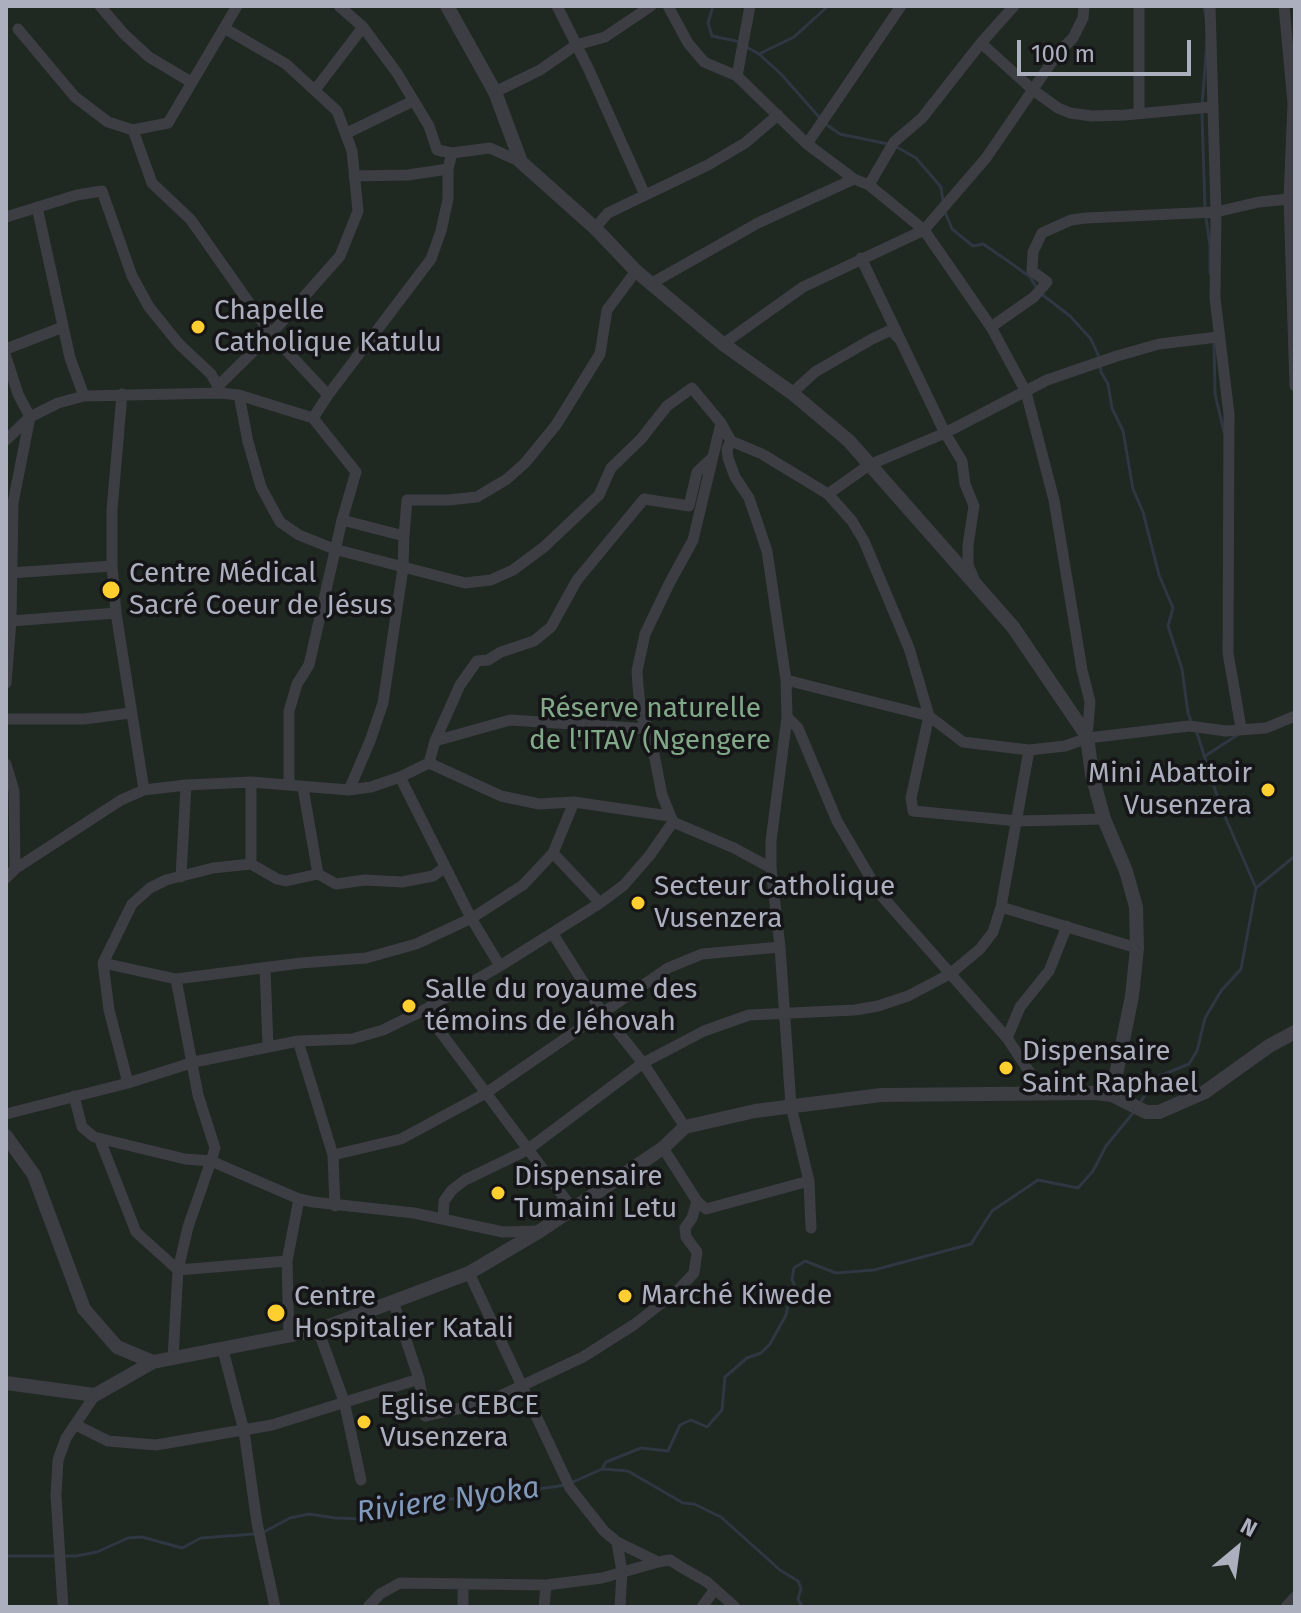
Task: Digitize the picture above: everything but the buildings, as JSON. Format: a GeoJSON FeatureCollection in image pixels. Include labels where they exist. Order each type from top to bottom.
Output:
{"type":"FeatureCollection","features":[{"type":"Feature","properties":{"kind":"street"},"geometry":{"type":"LineString","coordinates":[[100,6],[149,57],[191,82]]}},
{"type":"Feature","properties":{"kind":"street"},"geometry":{"type":"LineString","coordinates":[[18,29],[75,97],[108,122],[133,130],[168,123],[237,6]]}},
{"type":"Feature","properties":{"kind":"street"},"geometry":{"type":"LineString","coordinates":[[339,6],[363,27],[397,73],[429,126],[437,150],[452,153],[490,148],[521,162],[595,228],[636,271],[723,344],[792,393],[849,441],[979,586]]}},
{"type":"Feature","properties":{"kind":"street"},"geometry":{"type":"LineString","coordinates":[[447,6],[495,92],[521,162]]}},
{"type":"Feature","properties":{"kind":"street"},"geometry":{"type":"LineString","coordinates":[[557,6],[645,195]]}},
{"type":"Feature","properties":{"kind":"street"},"geometry":{"type":"LineString","coordinates":[[495,92],[540,70],[576,45],[605,37],[651,6]]}},
{"type":"Feature","properties":{"kind":"street"},"geometry":{"type":"LineString","coordinates":[[668,6],[688,43],[704,62],[737,76],[807,144],[854,179],[869,185],[924,230],[991,327],[1026,392],[1054,500],[1090,702],[1087,737],[1092,775],[1104,819],[1126,871],[1136,907],[1137,948],[1132,996],[1112,1095]]}},
{"type":"Feature","properties":{"kind":"street"},"geometry":{"type":"LineString","coordinates":[[737,76],[750,6]]}},
{"type":"Feature","properties":{"kind":"street"},"geometry":{"type":"LineString","coordinates":[[807,144],[901,6]]}},
{"type":"Feature","properties":{"kind":"street"},"geometry":{"type":"LineString","coordinates":[[869,185],[892,145],[922,118],[1014,6]]}},
{"type":"Feature","properties":{"kind":"street"},"geometry":{"type":"LineString","coordinates":[[723,344],[803,287],[924,230],[986,158],[1058,53],[1073,38],[1083,18],[1084,6]]}},
{"type":"Feature","properties":{"kind":"street"},"geometry":{"type":"LineString","coordinates":[[1139,6],[1139,113]]}},
{"type":"Feature","properties":{"kind":"street"},"geometry":{"type":"LineString","coordinates":[[1210,6],[1205,107],[1216,212],[1218,337],[1229,414],[1228,653],[1241,728]]}},
{"type":"Feature","properties":{"kind":"street"},"geometry":{"type":"LineString","coordinates":[[1284,6],[1293,103],[1289,199],[1295,386]]}},
{"type":"Feature","properties":{"kind":"street"},"geometry":{"type":"LineString","coordinates":[[315,90],[363,27]]}},
{"type":"Feature","properties":{"kind":"street"},"geometry":{"type":"LineString","coordinates":[[220,389],[340,256],[358,211],[347,133],[337,111],[286,64],[224,28]]}},
{"type":"Feature","properties":{"kind":"street"},"geometry":{"type":"LineString","coordinates":[[981,43],[1033,90],[1070,113],[1092,116],[1205,107]]}},
{"type":"Feature","properties":{"kind":"street"},"geometry":{"type":"LineString","coordinates":[[347,133],[413,101]]}},
{"type":"Feature","properties":{"kind":"street"},"geometry":{"type":"LineString","coordinates":[[595,228],[608,213],[745,143],[778,115]]}},
{"type":"Feature","properties":{"kind":"street"},"geometry":{"type":"LineString","coordinates":[[133,130],[152,183],[191,220],[271,334],[328,395]]}},
{"type":"Feature","properties":{"kind":"street"},"geometry":{"type":"LineString","coordinates":[[313,418],[431,259],[448,199],[448,169],[452,153]]}},
{"type":"Feature","properties":{"kind":"street"},"geometry":{"type":"LineString","coordinates":[[354,176],[408,175],[448,169]]}},
{"type":"Feature","properties":{"kind":"street"},"geometry":{"type":"LineString","coordinates":[[652,283],[758,223],[854,179]]}},
{"type":"Feature","properties":{"kind":"street"},"geometry":{"type":"LineString","coordinates":[[6,217],[77,195],[102,191],[132,276],[149,307],[164,328],[201,363],[220,389]]}},
{"type":"Feature","properties":{"kind":"street"},"geometry":{"type":"LineString","coordinates":[[991,327],[1038,293],[1047,282],[1032,271],[1033,252],[1042,233],[1071,220],[1216,212],[1289,199]]}},
{"type":"Feature","properties":{"kind":"street"},"geometry":{"type":"LineString","coordinates":[[37,207],[70,358],[84,396]]}},
{"type":"Feature","properties":{"kind":"street"},"geometry":{"type":"LineString","coordinates":[[861,258],[945,433],[962,461],[965,484],[974,506],[968,545],[971,576],[1013,627],[1087,737]]}},
{"type":"Feature","properties":{"kind":"street"},"geometry":{"type":"LineString","coordinates":[[349,790],[383,703],[403,568],[407,500],[477,497],[507,479],[525,463],[556,425],[600,354],[607,310],[636,271]]}},
{"type":"Feature","properties":{"kind":"street"},"geometry":{"type":"LineString","coordinates":[[6,349],[63,327]]}},
{"type":"Feature","properties":{"kind":"street"},"geometry":{"type":"LineString","coordinates":[[792,393],[815,372],[872,339],[891,330],[901,341]]}},
{"type":"Feature","properties":{"kind":"street"},"geometry":{"type":"LineString","coordinates":[[828,494],[869,465],[945,433],[1047,380],[1159,344],[1218,337]]}},
{"type":"Feature","properties":{"kind":"street"},"geometry":{"type":"LineString","coordinates":[[6,357],[18,394],[30,417],[13,503],[11,621],[6,683]]}},
{"type":"Feature","properties":{"kind":"street"},"geometry":{"type":"LineString","coordinates":[[239,395],[261,487],[280,522],[299,535],[334,549],[465,583],[491,580],[513,570],[544,547],[599,495],[611,468],[641,439],[667,406],[692,388],[721,423],[731,441],[762,454],[828,494],[852,521],[864,541],[909,648],[929,716],[911,798],[913,811],[1018,821],[1104,819]]}},
{"type":"Feature","properties":{"kind":"street"},"geometry":{"type":"LineString","coordinates":[[6,440],[30,417],[58,403],[84,396],[220,389],[313,418],[356,472],[334,549],[309,665],[297,684],[289,711],[289,785]]}},
{"type":"Feature","properties":{"kind":"street"},"geometry":{"type":"LineString","coordinates":[[122,394],[112,510],[112,566],[130,713],[144,790]]}},
{"type":"Feature","properties":{"kind":"street"},"geometry":{"type":"LineString","coordinates":[[6,1114],[128,1083],[194,1062],[298,1041],[352,1039],[383,1030],[500,966],[624,885],[650,855],[671,819],[649,729],[641,716],[637,671],[645,634],[693,540],[721,423]]}},
{"type":"Feature","properties":{"kind":"street"},"geometry":{"type":"LineString","coordinates":[[731,441],[727,449],[728,458],[735,477],[749,498],[767,551],[786,680],[787,717],[771,841],[771,868],[791,1106],[809,1181],[811,1228]]}},
{"type":"Feature","properties":{"kind":"street"},"geometry":{"type":"LineString","coordinates":[[10,873],[121,800],[144,790],[251,782],[349,790],[371,787],[429,763],[435,741],[460,685],[477,661],[488,660],[501,652],[534,641],[551,627],[577,580],[644,499],[689,506],[697,472],[712,458]]}},
{"type":"Feature","properties":{"kind":"street"},"geometry":{"type":"LineString","coordinates":[[342,520],[404,536]]}},
{"type":"Feature","properties":{"kind":"street"},"geometry":{"type":"LineString","coordinates":[[10,573],[112,566]]}},
{"type":"Feature","properties":{"kind":"street"},"geometry":{"type":"LineString","coordinates":[[11,621],[116,613]]}},
{"type":"Feature","properties":{"kind":"street"},"geometry":{"type":"LineString","coordinates":[[786,680],[929,716],[963,742],[1029,750],[1065,746],[1087,737],[1189,726],[1226,731],[1266,728],[1295,716]]}},
{"type":"Feature","properties":{"kind":"street"},"geometry":{"type":"LineString","coordinates":[[6,719],[84,719],[130,713]]}},
{"type":"Feature","properties":{"kind":"street"},"geometry":{"type":"LineString","coordinates":[[787,717],[798,728],[837,821],[880,894],[1007,1038],[1044,1094]]}},
{"type":"Feature","properties":{"kind":"street"},"geometry":{"type":"LineString","coordinates":[[435,741],[510,720],[649,729]]}},
{"type":"Feature","properties":{"kind":"street"},"geometry":{"type":"LineString","coordinates":[[443,1219],[444,1201],[452,1190],[476,1174],[527,1150],[643,1063],[704,1031],[749,1015],[878,1006],[908,996],[950,974],[980,949],[993,932],[1001,907],[1029,750]]}},
{"type":"Feature","properties":{"kind":"street"},"geometry":{"type":"LineString","coordinates":[[429,763],[501,796],[539,804],[574,802],[671,819],[771,868]]}},
{"type":"Feature","properties":{"kind":"street"},"geometry":{"type":"LineString","coordinates":[[6,764],[14,791],[10,873]]}},
{"type":"Feature","properties":{"kind":"street"},"geometry":{"type":"LineString","coordinates":[[400,777],[444,868],[500,966]]}},
{"type":"Feature","properties":{"kind":"street"},"geometry":{"type":"LineString","coordinates":[[251,782],[251,864]]}},
{"type":"Feature","properties":{"kind":"street"},"geometry":{"type":"LineString","coordinates":[[181,877],[186,785]]}},
{"type":"Feature","properties":{"kind":"street"},"geometry":{"type":"LineString","coordinates":[[303,788],[318,874]]}},
{"type":"Feature","properties":{"kind":"street"},"geometry":{"type":"LineString","coordinates":[[103,963],[176,979],[366,958],[416,944],[471,918],[523,885],[553,853],[574,802]]}},
{"type":"Feature","properties":{"kind":"street"},"geometry":{"type":"LineString","coordinates":[[553,853],[600,903]]}},
{"type":"Feature","properties":{"kind":"street"},"geometry":{"type":"LineString","coordinates":[[128,1083],[109,1010],[103,963],[132,904],[150,888],[213,868],[251,864],[277,879],[286,881],[318,874],[336,884],[365,880],[402,882],[433,876],[444,868]]}},
{"type":"Feature","properties":{"kind":"street"},"geometry":{"type":"LineString","coordinates":[[1001,907],[1137,948]]}},
{"type":"Feature","properties":{"kind":"street"},"geometry":{"type":"LineString","coordinates":[[1007,1038],[1020,1007],[1049,971],[1067,926]]}},
{"type":"Feature","properties":{"kind":"street"},"geometry":{"type":"LineString","coordinates":[[553,934],[602,1012],[643,1063],[685,1127]]}},
{"type":"Feature","properties":{"kind":"street"},"geometry":{"type":"LineString","coordinates":[[333,1155],[401,1139],[486,1093],[668,968],[694,956],[780,947]]}},
{"type":"Feature","properties":{"kind":"street"},"geometry":{"type":"LineString","coordinates":[[265,968],[268,1046]]}},
{"type":"Feature","properties":{"kind":"street"},"geometry":{"type":"LineString","coordinates":[[173,1358],[178,1270],[188,1227],[215,1148],[198,1095],[176,979]]}},
{"type":"Feature","properties":{"kind":"street"},"geometry":{"type":"LineString","coordinates":[[424,1010],[572,1208]]}},
{"type":"Feature","properties":{"kind":"street"},"geometry":{"type":"LineString","coordinates":[[63,1607],[56,1495],[60,1453],[95,1395],[153,1362],[318,1330],[469,1273],[540,1231],[663,1148],[685,1127],[755,1111],[881,1095],[1112,1095],[1139,1109],[1159,1112],[1205,1092],[1269,1046],[1295,1032]]}},
{"type":"Feature","properties":{"kind":"street"},"geometry":{"type":"LineString","coordinates":[[298,1041],[333,1155],[335,1206]]}},
{"type":"Feature","properties":{"kind":"street"},"geometry":{"type":"LineString","coordinates":[[74,1096],[82,1127],[100,1140],[185,1159],[211,1161],[299,1199],[335,1206],[414,1213],[503,1232],[540,1231]]}},
{"type":"Feature","properties":{"kind":"street"},"geometry":{"type":"LineString","coordinates":[[6,1136],[34,1175],[84,1309],[117,1347],[153,1362]]}},
{"type":"Feature","properties":{"kind":"street"},"geometry":{"type":"LineString","coordinates":[[100,1140],[136,1232],[178,1270],[287,1261]]}},
{"type":"Feature","properties":{"kind":"street"},"geometry":{"type":"LineString","coordinates":[[663,1148],[697,1201],[706,1209],[809,1181]]}},
{"type":"Feature","properties":{"kind":"street"},"geometry":{"type":"LineString","coordinates":[[289,1337],[287,1261],[299,1199]]}},
{"type":"Feature","properties":{"kind":"street"},"geometry":{"type":"LineString","coordinates":[[393,1301],[419,1379],[425,1416],[485,1403],[583,1357],[635,1324],[678,1290],[694,1273],[697,1252],[686,1237],[685,1228],[697,1201]]}},
{"type":"Feature","properties":{"kind":"street"},"geometry":{"type":"LineString","coordinates":[[469,1273],[568,1483],[604,1531],[617,1542],[658,1562]]}},
{"type":"Feature","properties":{"kind":"street"},"geometry":{"type":"LineString","coordinates":[[318,1330],[344,1401],[361,1480]]}},
{"type":"Feature","properties":{"kind":"street"},"geometry":{"type":"LineString","coordinates":[[223,1350],[244,1431],[257,1523],[275,1607]]}},
{"type":"Feature","properties":{"kind":"street"},"geometry":{"type":"LineString","coordinates":[[76,1425],[108,1441],[156,1445],[272,1425],[419,1379]]}},
{"type":"Feature","properties":{"kind":"street"},"geometry":{"type":"LineString","coordinates":[[6,1383],[95,1395]]}},
{"type":"Feature","properties":{"kind":"street"},"geometry":{"type":"LineString","coordinates":[[617,1542],[622,1572],[620,1607]]}},
{"type":"Feature","properties":{"kind":"street"},"geometry":{"type":"LineString","coordinates":[[368,1607],[380,1594],[400,1583],[546,1585],[602,1578],[670,1560],[715,1589],[735,1607]]}},
{"type":"Feature","properties":{"kind":"street"},"geometry":{"type":"LineString","coordinates":[[463,1584],[463,1607]]}},
{"type":"Feature","properties":{"kind":"street"},"geometry":{"type":"LineString","coordinates":[[544,1607],[546,1585]]}},
{"type":"Feature","properties":{"kind":"street"},"geometry":{"type":"LineString","coordinates":[[702,1607],[715,1589]]}},
{"type":"Feature","properties":{"kind":"street"},"geometry":{"type":"LineString","coordinates":[[1286,1607],[1295,1597]]}},
{"type":"Feature","properties":{"kind":"green space","name":"Réserve naturelle de l'ITAV (Ngengere"},"geometry":{"type":"Polygon","coordinates":[[[6,6],[1295,6],[1295,1607],[6,1607],[6,6]]]}},
{"type":"Feature","properties":{"kind":"waterway"},"geometry":{"type":"LineString","coordinates":[[713,6],[708,23],[712,36],[736,41],[759,54],[819,117]]}},
{"type":"Feature","properties":{"kind":"waterway"},"geometry":{"type":"LineString","coordinates":[[759,54],[794,37],[828,6]]}},
{"type":"Feature","properties":{"kind":"waterway"},"geometry":{"type":"LineString","coordinates":[[1204,6],[1206,18]]}},
{"type":"Feature","properties":{"kind":"waterway"},"geometry":{"type":"LineString","coordinates":[[1202,105],[1207,41]]}},
{"type":"Feature","properties":{"kind":"waterway"},"geometry":{"type":"LineString","coordinates":[[1202,113],[1205,209]]}},
{"type":"Feature","properties":{"kind":"waterway"},"geometry":{"type":"LineString","coordinates":[[824,123],[840,134],[888,144]]}},
{"type":"Feature","properties":{"kind":"waterway"},"geometry":{"type":"LineString","coordinates":[[895,146],[916,158],[941,187],[943,201]]}},
{"type":"Feature","properties":{"kind":"waterway"},"geometry":{"type":"LineString","coordinates":[[945,212],[952,229],[973,246],[983,244],[1008,261],[1030,277],[1036,287]]}},
{"type":"Feature","properties":{"kind":"waterway"},"geometry":{"type":"LineString","coordinates":[[1206,217],[1210,273]]}},
{"type":"Feature","properties":{"kind":"waterway"},"geometry":{"type":"LineString","coordinates":[[1040,293],[1070,316],[1091,339],[1099,357]]}},
{"type":"Feature","properties":{"kind":"waterway"},"geometry":{"type":"LineString","coordinates":[[1214,340],[1215,394],[1224,432]]}},
{"type":"Feature","properties":{"kind":"waterway"},"geometry":{"type":"LineString","coordinates":[[1100,364],[1108,384],[1112,408],[1123,431],[1133,489],[1143,512],[1159,575],[1173,608],[1168,626],[1182,669],[1192,723]]}},
{"type":"Feature","properties":{"kind":"waterway"},"geometry":{"type":"LineString","coordinates":[[1140,1103],[1157,1077],[1189,1064],[1197,1051],[1205,1018],[1221,991],[1241,969],[1256,888],[1220,805],[1196,730]]}},
{"type":"Feature","properties":{"kind":"waterway"},"geometry":{"type":"LineString","coordinates":[[1205,756],[1239,734]]}},
{"type":"Feature","properties":{"kind":"waterway"},"geometry":{"type":"LineString","coordinates":[[1256,888],[1295,856]]}},
{"type":"Feature","properties":{"kind":"waterway"},"geometry":{"type":"LineString","coordinates":[[573,1482],[602,1469],[606,1462],[641,1448],[668,1451],[680,1425],[691,1420],[707,1427],[722,1410],[725,1377],[770,1344],[786,1315],[796,1290],[792,1279],[794,1268],[805,1261],[836,1273],[874,1270],[971,1244],[992,1211],[1038,1180],[1078,1188],[1133,1113]]}},
{"type":"Feature","properties":{"kind":"waterway"},"geometry":{"type":"LineString","coordinates":[[602,1469],[628,1471],[683,1503],[694,1504],[721,1517],[780,1570],[798,1581],[801,1588],[798,1599],[802,1607]]}},
{"type":"Feature","properties":{"kind":"waterway","name":"Riviere Nyoka"},"geometry":{"type":"LineString","coordinates":[[262,1533],[290,1518],[309,1514],[364,1519],[410,1509],[430,1501],[566,1485]]}},
{"type":"Feature","properties":{"kind":"waterway","name":"Riviere Nyoka"},"geometry":{"type":"LineString","coordinates":[[6,1556],[76,1556],[97,1552],[128,1538],[142,1537],[182,1548],[201,1538],[254,1534]]}},
{"type":"Feature","properties":{"kind":"place","name":"Chapelle Catholique Katulu"},"geometry":{"type":"Point","coordinates":[198,327]}},
{"type":"Feature","properties":{"kind":"place","name":"Centre Médical Sacré Coeur de Jésus"},"geometry":{"type":"Point","coordinates":[111,590]}},
{"type":"Feature","properties":{"kind":"place","name":"Mini Abattoir Vusenzera"},"geometry":{"type":"Point","coordinates":[1268,790]}},
{"type":"Feature","properties":{"kind":"place","name":"Secteur Catholique Vusenzera"},"geometry":{"type":"Point","coordinates":[638,903]}},
{"type":"Feature","properties":{"kind":"place","name":"Salle du royaume des témoins de Jéhovah"},"geometry":{"type":"Point","coordinates":[409,1006]}},
{"type":"Feature","properties":{"kind":"place","name":"Dispensaire Saint Raphael"},"geometry":{"type":"Point","coordinates":[1006,1068]}},
{"type":"Feature","properties":{"kind":"place","name":"Dispensaire Tumaini Letu"},"geometry":{"type":"Point","coordinates":[498,1193]}},
{"type":"Feature","properties":{"kind":"place","name":"Marché Kiwede"},"geometry":{"type":"Point","coordinates":[625,1296]}},
{"type":"Feature","properties":{"kind":"place","name":"Centre Hospitalier Katali"},"geometry":{"type":"Point","coordinates":[276,1313]}},
{"type":"Feature","properties":{"kind":"place","name":"Eglise CEBCE Vusenzera"},"geometry":{"type":"Point","coordinates":[364,1422]}}]}
